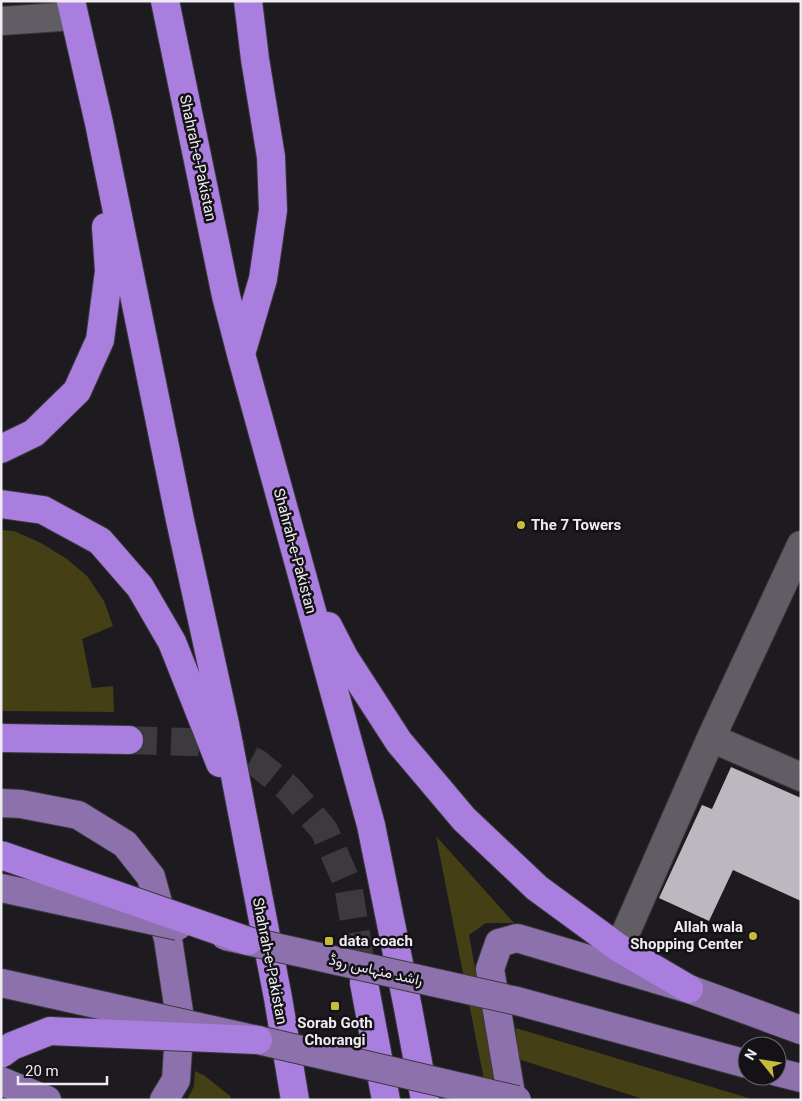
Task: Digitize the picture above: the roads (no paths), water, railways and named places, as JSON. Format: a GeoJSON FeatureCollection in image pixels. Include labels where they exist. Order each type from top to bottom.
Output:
{"type":"FeatureCollection","features":[{"type":"Feature","properties":{"kind":"highway","name":"Shahrah-e-Pakistan"},"geometry":{"type":"LineString","coordinates":[[165,1],[226,296],[371,825],[408,1008],[424,1100]]}},
{"type":"Feature","properties":{"kind":"highway"},"geometry":{"type":"LineString","coordinates":[[241,354],[263,280],[274,210],[270,157],[248,1]]}},
{"type":"Feature","properties":{"kind":"highway","name":"Shahrah-e-Pakistan"},"geometry":{"type":"LineString","coordinates":[[73,9],[99,123],[180,520],[225,724],[278,998],[295,1100]]}},
{"type":"Feature","properties":{"kind":"highway"},"geometry":{"type":"LineString","coordinates":[[1,449],[34,433],[77,391],[100,340],[108,271],[99,123]]}},
{"type":"Feature","properties":{"kind":"highway"},"geometry":{"type":"LineString","coordinates":[[1,504],[43,510],[100,541],[140,587],[172,642],[244,825]]}},
{"type":"Feature","properties":{"kind":"highway"},"geometry":{"type":"LineString","coordinates":[[299,566],[344,657],[399,742],[464,819],[537,888],[619,948],[689,989]]}},
{"type":"Feature","properties":{"kind":"highway"},"geometry":{"type":"LineString","coordinates":[[1,738],[129,740]]}},
{"type":"Feature","properties":{"kind":"highway"},"geometry":{"type":"LineString","coordinates":[[1,854],[248,941]]}},
{"type":"Feature","properties":{"kind":"highway"},"geometry":{"type":"LineString","coordinates":[[364,983],[386,1100]]}},
{"type":"Feature","properties":{"kind":"highway"},"geometry":{"type":"LineString","coordinates":[[278,998],[278,1100]]}},
{"type":"Feature","properties":{"kind":"highway"},"geometry":{"type":"LineString","coordinates":[[1,1054],[12,1046],[50,1030],[258,1040]]}},
{"type":"Feature","properties":{"kind":"main road"},"geometry":{"type":"LineString","coordinates":[[1,803],[21,804],[78,815],[125,844],[150,876],[168,939],[180,1018],[176,1080],[164,1100]]}},
{"type":"Feature","properties":{"kind":"main road","name":"راشد منہاس روڈ"},"geometry":{"type":"LineString","coordinates":[[1,888],[517,1001],[737,1061]]}},
{"type":"Feature","properties":{"kind":"main road"},"geometry":{"type":"LineString","coordinates":[[512,1100],[490,969],[499,943],[517,938],[689,989],[801,1030]]}},
{"type":"Feature","properties":{"kind":"main road"},"geometry":{"type":"LineString","coordinates":[[1,983],[517,1100]]}},
{"type":"Feature","properties":{"kind":"main road"},"geometry":{"type":"LineString","coordinates":[[787,1074],[801,1078]]}},
{"type":"Feature","properties":{"kind":"main road"},"geometry":{"type":"LineString","coordinates":[[1,1081],[47,1100]]}},
{"type":"Feature","properties":{"kind":"street"},"geometry":{"type":"LineString","coordinates":[[1,21],[73,9]]}},
{"type":"Feature","properties":{"kind":"street"},"geometry":{"type":"LineString","coordinates":[[619,948],[711,738],[801,545]]}},
{"type":"Feature","properties":{"kind":"street"},"geometry":{"type":"LineString","coordinates":[[711,738],[801,777]]}},
{"type":"Feature","properties":{"kind":"tunnel"},"geometry":{"type":"LineString","coordinates":[[129,740],[218,743],[257,763],[289,789],[324,830],[348,885],[364,983]]}},
{"type":"Feature","properties":{"kind":"place","name":"The 7 Towers"},"geometry":{"type":"Point","coordinates":[521,525]}},
{"type":"Feature","properties":{"kind":"place","name":"Allah wala Shopping Center"},"geometry":{"type":"Point","coordinates":[753,936]}},
{"type":"Feature","properties":{"kind":"place","name":"data coach"},"geometry":{"type":"Point","coordinates":[329,941]}},
{"type":"Feature","properties":{"kind":"place","name":"Sorab Goth Chorangi"},"geometry":{"type":"Point","coordinates":[335,1006]}}]}
